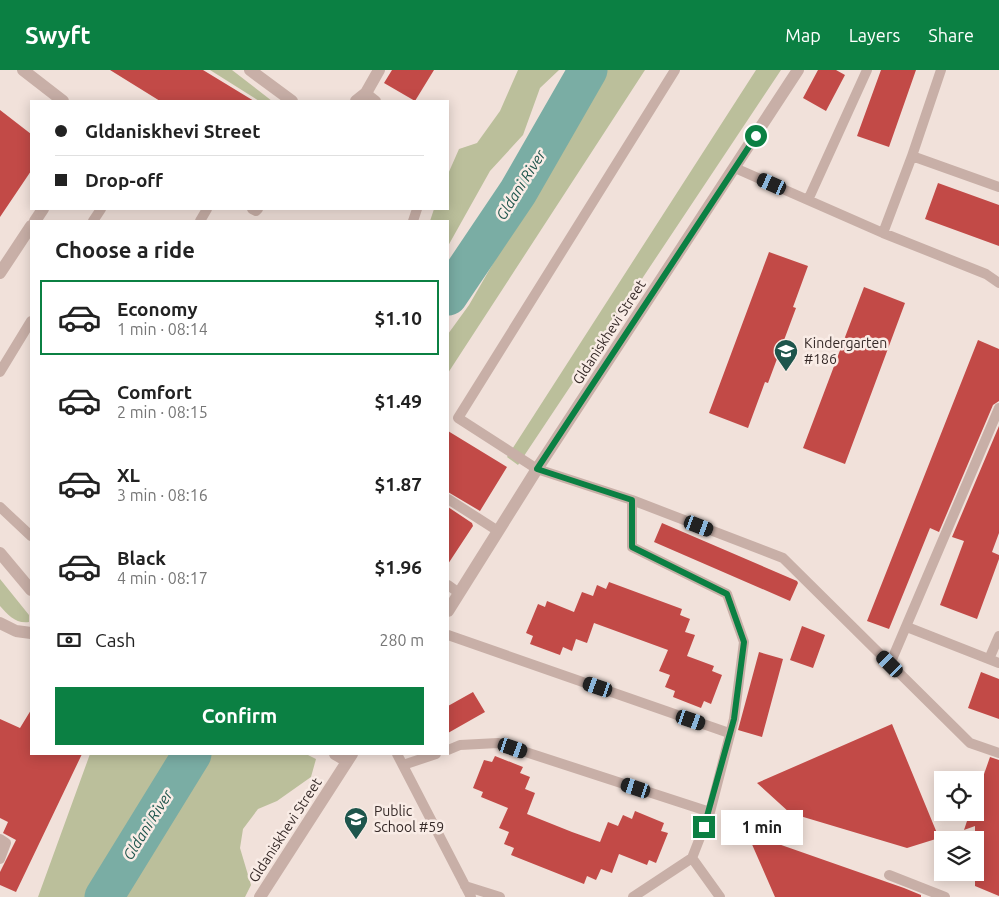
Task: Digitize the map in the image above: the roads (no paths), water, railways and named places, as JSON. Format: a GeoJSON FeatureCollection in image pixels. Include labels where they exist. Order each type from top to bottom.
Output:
{"type":"FeatureCollection","features":[{"type":"Feature","properties":{"kind":"street"},"geometry":{"type":"LineString","coordinates":[[24,70],[62,100]]}},
{"type":"Feature","properties":{"kind":"street"},"geometry":{"type":"LineString","coordinates":[[250,70],[291,100]]}},
{"type":"Feature","properties":{"kind":"street"},"geometry":{"type":"LineString","coordinates":[[366,99],[379,70]]}},
{"type":"Feature","properties":{"kind":"street","name":"Gldaniskhevi Street"},"geometry":{"type":"LineString","coordinates":[[449,609],[537,469],[736,168],[798,70]]}},
{"type":"Feature","properties":{"kind":"street"},"geometry":{"type":"LineString","coordinates":[[0,273],[30,228]]}},
{"type":"Feature","properties":{"kind":"street"},"geometry":{"type":"LineString","coordinates":[[0,553],[30,589]]}},
{"type":"Feature","properties":{"kind":"street"},"geometry":{"type":"LineString","coordinates":[[0,623],[16,631],[30,633]]}},
{"type":"Feature","properties":{"kind":"street","name":"Gldaniskhevi Street"},"geometry":{"type":"LineString","coordinates":[[260,897],[350,757]]}},
{"type":"Feature","properties":{"kind":"lane"},"geometry":{"type":"LineString","coordinates":[[675,70],[458,418],[537,469],[632,500],[783,558],[970,743],[999,754]]}},
{"type":"Feature","properties":{"kind":"lane"},"geometry":{"type":"LineString","coordinates":[[808,200],[867,70]]}},
{"type":"Feature","properties":{"kind":"lane"},"geometry":{"type":"LineString","coordinates":[[883,234],[941,70]]}},
{"type":"Feature","properties":{"kind":"lane"},"geometry":{"type":"LineString","coordinates":[[912,156],[999,186]]}},
{"type":"Feature","properties":{"kind":"lane"},"geometry":{"type":"LineString","coordinates":[[736,168],[883,234],[986,274],[999,283]]}},
{"type":"Feature","properties":{"kind":"lane"},"geometry":{"type":"LineString","coordinates":[[0,372],[30,323]]}},
{"type":"Feature","properties":{"kind":"lane"},"geometry":{"type":"LineString","coordinates":[[890,664],[999,408]]}},
{"type":"Feature","properties":{"kind":"lane"},"geometry":{"type":"LineString","coordinates":[[449,500],[498,531]]}},
{"type":"Feature","properties":{"kind":"lane"},"geometry":{"type":"LineString","coordinates":[[632,500],[632,547],[727,594],[744,642],[734,719],[710,812],[692,858],[633,897]]}},
{"type":"Feature","properties":{"kind":"lane"},"geometry":{"type":"LineString","coordinates":[[0,507],[30,535]]}},
{"type":"Feature","properties":{"kind":"lane"},"geometry":{"type":"LineString","coordinates":[[449,586],[459,593]]}},
{"type":"Feature","properties":{"kind":"lane"},"geometry":{"type":"LineString","coordinates":[[907,627],[994,661],[999,636]]}},
{"type":"Feature","properties":{"kind":"lane"},"geometry":{"type":"LineString","coordinates":[[449,635],[729,733]]}},
{"type":"Feature","properties":{"kind":"lane"},"geometry":{"type":"LineString","coordinates":[[449,750],[460,746],[498,743],[710,812]]}},
{"type":"Feature","properties":{"kind":"lane"},"geometry":{"type":"LineString","coordinates":[[397,755],[472,897]]}},
{"type":"Feature","properties":{"kind":"lane"},"geometry":{"type":"LineString","coordinates":[[403,765],[433,755]]}},
{"type":"Feature","properties":{"kind":"lane"},"geometry":{"type":"LineString","coordinates":[[0,839],[6,843],[0,859]]}},
{"type":"Feature","properties":{"kind":"lane"},"geometry":{"type":"LineString","coordinates":[[692,858],[720,897]]}},
{"type":"Feature","properties":{"kind":"lane"},"geometry":{"type":"LineString","coordinates":[[889,875],[945,897]]}},
{"type":"Feature","properties":{"kind":"lane"},"geometry":{"type":"LineString","coordinates":[[465,886],[500,897]]}},
{"type":"Feature","properties":{"kind":"waterway","name":"Gldani River"},"geometry":{"type":"LineString","coordinates":[[449,295],[518,192],[588,70]]}},
{"type":"Feature","properties":{"kind":"waterway","name":"Gldani River"},"geometry":{"type":"LineString","coordinates":[[104,897],[191,755]]}},
{"type":"Feature","properties":{"kind":"place","name":"Kindergarten #186"},"geometry":{"type":"Point","coordinates":[786,372]}},
{"type":"Feature","properties":{"kind":"place","name":"Public School #59"},"geometry":{"type":"Point","coordinates":[356,840]}}]}
